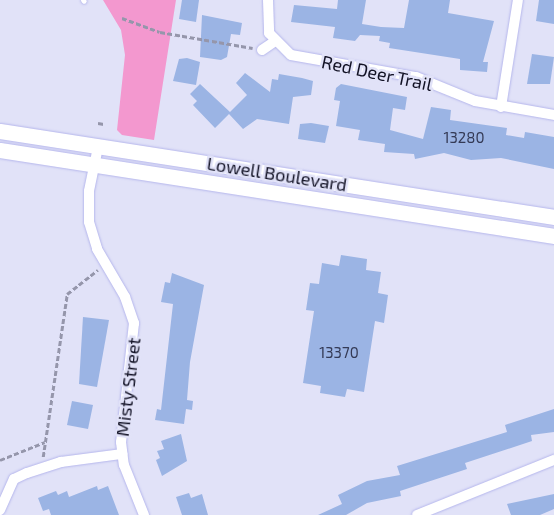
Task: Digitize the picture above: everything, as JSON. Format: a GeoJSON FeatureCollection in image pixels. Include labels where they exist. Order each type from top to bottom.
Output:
{"type":"FeatureCollection","features":[{"type":"Feature","properties":{"kind":"main road","name":"Lowell Boulevard"},"geometry":{"type":"LineString","coordinates":[[0,131],[554,218]]}},
{"type":"Feature","properties":{"kind":"main road","name":"Lowell Boulevard"},"geometry":{"type":"LineString","coordinates":[[0,150],[554,236]]}},
{"type":"Feature","properties":{"kind":"street"},"geometry":{"type":"LineString","coordinates":[[262,50],[274,42],[266,21],[268,0]]}},
{"type":"Feature","properties":{"kind":"street"},"geometry":{"type":"LineString","coordinates":[[501,107],[518,0]]}},
{"type":"Feature","properties":{"kind":"street","name":"Red Deer Trail"},"geometry":{"type":"LineString","coordinates":[[274,42],[302,58],[416,77],[501,107],[554,115]]}},
{"type":"Feature","properties":{"kind":"street","name":"Misty Street"},"geometry":{"type":"LineString","coordinates":[[98,147],[88,206],[92,236],[125,297],[135,330],[122,454],[144,515]]}},
{"type":"Feature","properties":{"kind":"street"},"geometry":{"type":"LineString","coordinates":[[0,510],[14,479],[42,467],[122,454]]}},
{"type":"Feature","properties":{"kind":"street"},"geometry":{"type":"LineString","coordinates":[[417,515],[554,460]]}},
{"type":"Feature","properties":{"kind":"path"},"geometry":{"type":"LineString","coordinates":[[122,18],[141,28],[262,50]]}},
{"type":"Feature","properties":{"kind":"path"},"geometry":{"type":"LineString","coordinates":[[98,123],[104,124]]}},
{"type":"Feature","properties":{"kind":"path"},"geometry":{"type":"LineString","coordinates":[[42,467],[67,294],[98,270]]}},
{"type":"Feature","properties":{"kind":"path"},"geometry":{"type":"LineString","coordinates":[[0,460],[45,442]]}},
{"type":"Feature","properties":{"kind":"shaded area"},"geometry":{"type":"Polygon","coordinates":[[[103,0],[176,0],[154,140],[122,135],[117,130],[125,55],[121,30],[103,0]]]}},
{"type":"Feature","properties":{"kind":"building"},"geometry":{"type":"Polygon","coordinates":[[[182,0],[199,0],[196,22],[179,19],[182,0]]]}},
{"type":"Feature","properties":{"kind":"building"},"geometry":{"type":"Polygon","coordinates":[[[338,0],[366,0],[362,24],[381,27],[404,28],[409,0],[450,0],[448,13],[494,21],[483,62],[488,62],[487,72],[460,70],[460,59],[389,48],[390,43],[379,41],[380,36],[360,35],[355,41],[333,38],[335,27],[291,22],[294,5],[337,9],[338,0]]]}},
{"type":"Feature","properties":{"kind":"building"},"geometry":{"type":"Polygon","coordinates":[[[539,0],[554,0],[554,24],[536,21],[539,0]]]}},
{"type":"Feature","properties":{"kind":"building"},"geometry":{"type":"Polygon","coordinates":[[[202,15],[242,23],[240,35],[231,34],[227,57],[221,60],[200,57],[202,15]]]}},
{"type":"Feature","properties":{"kind":"building"},"geometry":{"type":"Polygon","coordinates":[[[532,54],[554,57],[550,84],[527,84],[532,54]]]}},
{"type":"Feature","properties":{"kind":"building"},"geometry":{"type":"Polygon","coordinates":[[[187,58],[200,62],[196,85],[173,81],[179,59],[187,58]]]}},
{"type":"Feature","properties":{"kind":"building"},"geometry":{"type":"Polygon","coordinates":[[[245,73],[270,92],[272,79],[278,80],[279,74],[313,81],[311,95],[293,97],[289,124],[257,119],[243,129],[229,114],[215,128],[193,105],[197,101],[190,94],[200,84],[230,112],[247,95],[236,83],[245,73]]]}},
{"type":"Feature","properties":{"kind":"building"},"geometry":{"type":"Polygon","coordinates":[[[341,84],[407,97],[405,110],[393,108],[390,130],[423,139],[431,107],[451,110],[450,120],[507,128],[506,135],[524,138],[525,132],[554,137],[554,169],[501,158],[471,160],[444,153],[415,159],[414,154],[384,152],[385,144],[358,140],[360,130],[336,126],[340,101],[334,100],[336,88],[341,84]]]}},
{"type":"Feature","properties":{"kind":"building"},"geometry":{"type":"Polygon","coordinates":[[[311,123],[329,126],[325,143],[298,139],[300,124],[311,123]]]}},
{"type":"Feature","properties":{"kind":"building"},"geometry":{"type":"Polygon","coordinates":[[[341,255],[367,259],[366,270],[381,272],[378,293],[388,295],[384,323],[375,321],[364,392],[347,389],[345,397],[320,393],[321,386],[303,383],[314,311],[306,310],[310,283],[319,284],[322,263],[339,266],[341,255]]]}},
{"type":"Feature","properties":{"kind":"building"},"geometry":{"type":"Polygon","coordinates":[[[172,273],[204,285],[190,362],[187,400],[193,401],[192,410],[186,409],[184,424],[155,420],[157,409],[161,410],[173,304],[161,302],[165,282],[170,283],[172,273]]]}},
{"type":"Feature","properties":{"kind":"building"},"geometry":{"type":"Polygon","coordinates":[[[83,317],[109,320],[97,387],[79,384],[83,317]]]}},
{"type":"Feature","properties":{"kind":"building"},"geometry":{"type":"Polygon","coordinates":[[[72,401],[93,405],[88,429],[67,425],[72,401]]]}},
{"type":"Feature","properties":{"kind":"building"},"geometry":{"type":"Polygon","coordinates":[[[554,409],[554,432],[531,435],[532,441],[465,463],[467,469],[400,491],[401,496],[367,503],[346,515],[318,515],[342,504],[338,495],[367,481],[400,475],[397,466],[507,432],[505,425],[554,409]]]}},
{"type":"Feature","properties":{"kind":"building"},"geometry":{"type":"Polygon","coordinates":[[[181,434],[187,461],[162,476],[156,460],[160,458],[157,451],[164,449],[161,441],[181,434]]]}},
{"type":"Feature","properties":{"kind":"building"},"geometry":{"type":"Polygon","coordinates":[[[97,486],[98,490],[108,486],[119,515],[51,515],[49,509],[43,511],[38,498],[56,491],[58,495],[67,491],[69,497],[97,486]]]}},
{"type":"Feature","properties":{"kind":"building"},"geometry":{"type":"Polygon","coordinates":[[[189,493],[191,498],[202,494],[208,515],[182,515],[176,497],[189,493]]]}},
{"type":"Feature","properties":{"kind":"building"},"geometry":{"type":"Polygon","coordinates":[[[554,494],[554,509],[540,515],[511,515],[507,504],[554,494]]]}}]}
